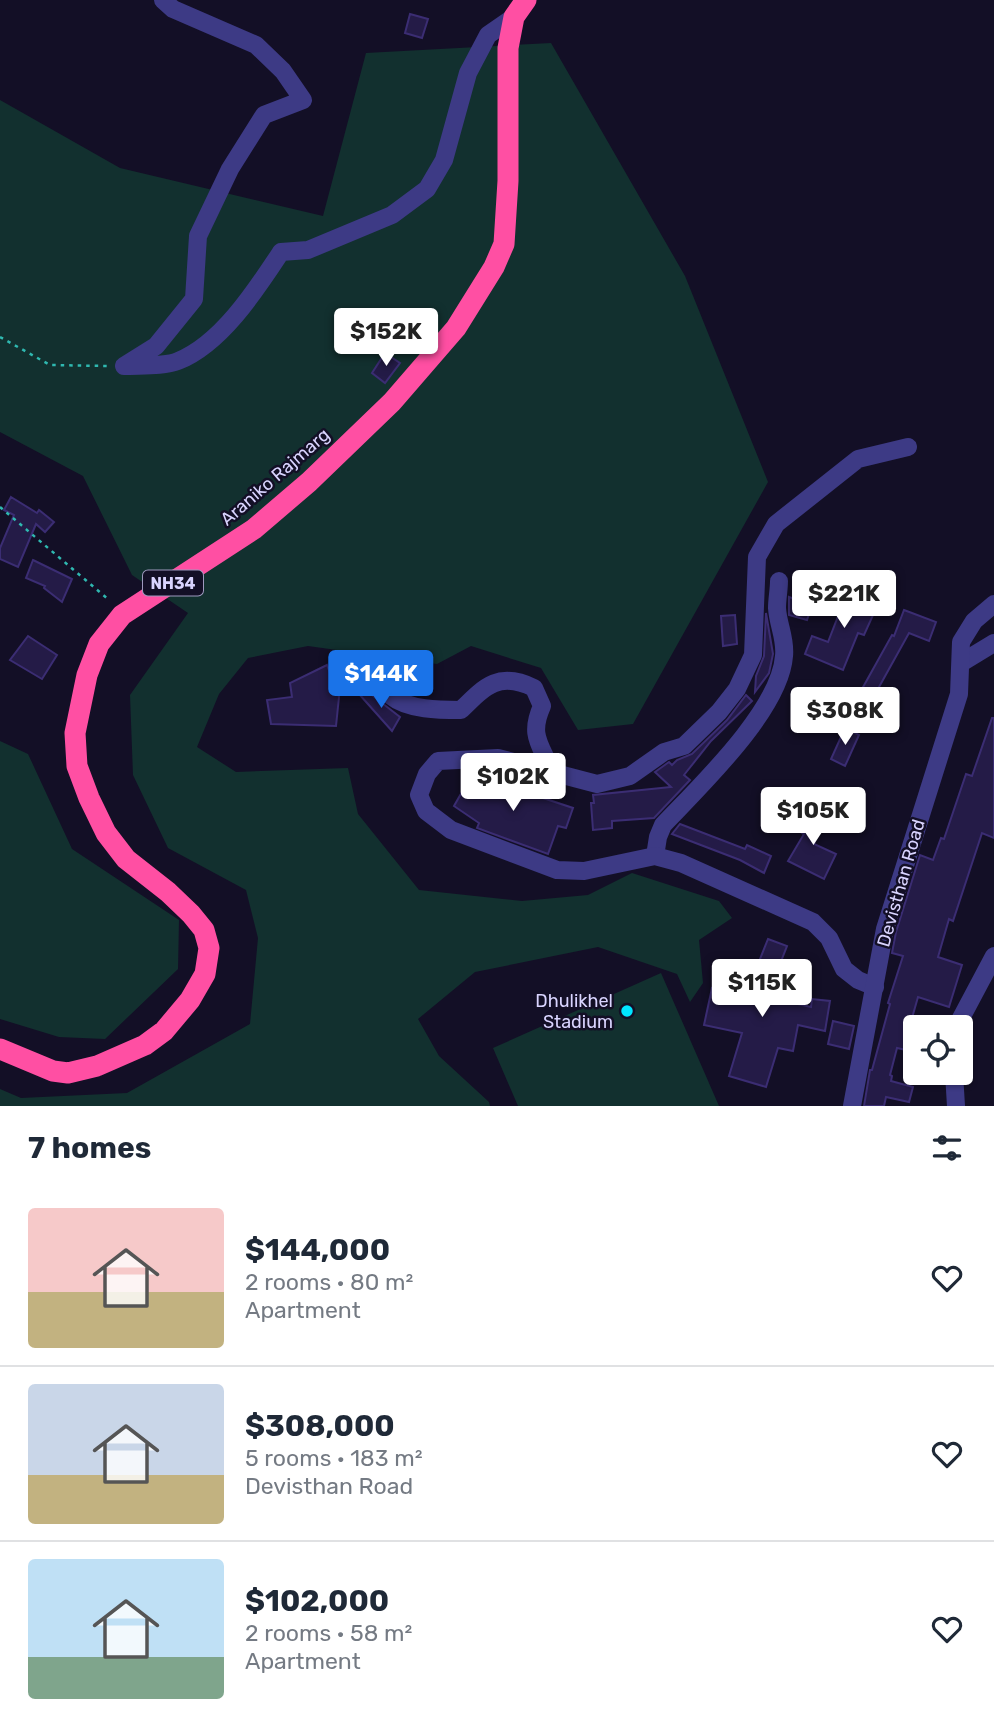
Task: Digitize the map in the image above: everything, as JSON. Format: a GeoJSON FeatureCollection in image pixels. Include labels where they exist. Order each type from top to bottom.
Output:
{"type":"FeatureCollection","features":[{"type":"Feature","properties":{"kind":"highway","name":"Araniko Rajmarg"},"geometry":{"type":"LineString","coordinates":[[0,1049],[53,1071],[68,1073],[97,1066],[145,1045],[164,1031],[190,1000],[205,974],[209,948],[204,930],[176,900],[126,859],[106,832],[77,766],[75,733],[88,676],[99,644],[109,628],[126,612],[254,529],[392,402],[456,328],[494,267],[504,244],[508,181],[508,48],[520,8]]}},
{"type":"Feature","properties":{"kind":"street"},"geometry":{"type":"LineString","coordinates":[[124,366],[156,346],[194,299],[198,236],[230,169],[264,115],[303,100],[283,71],[256,45],[173,9],[163,0]]}},
{"type":"Feature","properties":{"kind":"street"},"geometry":{"type":"LineString","coordinates":[[124,366],[177,362],[220,332],[258,287],[281,252],[308,250],[392,215],[427,189],[443,160],[468,73],[488,35],[520,8]]}},
{"type":"Feature","properties":{"kind":"street"},"geometry":{"type":"LineString","coordinates":[[875,987],[844,970],[829,938],[813,922],[681,863],[655,856],[584,871],[556,870],[451,830],[426,811],[419,795],[427,774],[438,761],[498,758],[597,784],[630,776],[664,752],[684,746],[719,712],[737,689],[753,656],[757,557],[776,524],[858,458],[908,447]]}},
{"type":"Feature","properties":{"kind":"street"},"geometry":{"type":"LineString","coordinates":[[655,856],[657,837],[663,825],[748,731],[767,703],[784,659],[784,636],[777,609],[779,581]]}},
{"type":"Feature","properties":{"kind":"street","name":"Devisthan Road"},"geometry":{"type":"LineString","coordinates":[[852,1106],[888,916],[959,694],[961,642],[974,621],[994,604]]}},
{"type":"Feature","properties":{"kind":"street"},"geometry":{"type":"LineString","coordinates":[[961,663],[994,643]]}},
{"type":"Feature","properties":{"kind":"street"},"geometry":{"type":"LineString","coordinates":[[356,672],[376,677],[392,697],[409,704],[440,710],[461,710],[481,690],[500,680],[514,680],[534,688],[541,706],[535,721],[536,740],[543,748],[552,774]]}},
{"type":"Feature","properties":{"kind":"street"},"geometry":{"type":"LineString","coordinates":[[964,1015],[994,956]]}},
{"type":"Feature","properties":{"kind":"street"},"geometry":{"type":"LineString","coordinates":[[955,1085],[956,1106]]}},
{"type":"Feature","properties":{"kind":"path"},"geometry":{"type":"LineString","coordinates":[[0,337],[50,365],[124,366]]}},
{"type":"Feature","properties":{"kind":"path"},"geometry":{"type":"LineString","coordinates":[[0,506],[89,585],[126,612]]}},
{"type":"Feature","properties":{"kind":"green space"},"geometry":{"type":"Polygon","coordinates":[[[551,43],[685,276],[768,482],[633,724],[578,730],[541,668],[471,646],[437,664],[308,646],[248,658],[219,694],[197,747],[236,772],[348,768],[358,814],[419,890],[522,901],[588,895],[632,873],[719,901],[732,918],[699,940],[703,983],[690,1002],[677,974],[598,947],[475,972],[418,1019],[439,1056],[489,1102],[490,1106],[0,1106],[0,1089],[21,1098],[127,1093],[250,1024],[258,938],[246,890],[168,848],[133,775],[130,695],[188,613],[132,575],[83,476],[0,432],[0,100],[120,168],[323,216],[366,53],[551,43]]]}},
{"type":"Feature","properties":{"kind":"green space"},"geometry":{"type":"Polygon","coordinates":[[[0,741],[28,754],[72,849],[179,920],[178,969],[105,1039],[59,1037],[0,1019],[0,741]]]}},
{"type":"Feature","properties":{"kind":"green space","name":"Dhulikhel Stadium"},"geometry":{"type":"Polygon","coordinates":[[[661,973],[719,1106],[518,1106],[493,1048],[661,973]]]}},
{"type":"Feature","properties":{"kind":"building"},"geometry":{"type":"Polygon","coordinates":[[[410,14],[428,19],[422,38],[405,33],[410,14]]]}},
{"type":"Feature","properties":{"kind":"building"},"geometry":{"type":"Polygon","coordinates":[[[385,353],[400,363],[385,383],[372,373],[385,353]]]}},
{"type":"Feature","properties":{"kind":"building"},"geometry":{"type":"Polygon","coordinates":[[[11,497],[37,513],[39,510],[54,522],[45,532],[36,524],[18,567],[0,559],[0,548],[14,515],[4,510],[11,497]]]}},
{"type":"Feature","properties":{"kind":"building"},"geometry":{"type":"Polygon","coordinates":[[[33,560],[72,579],[62,602],[44,588],[45,586],[26,578],[33,560]]]}},
{"type":"Feature","properties":{"kind":"building"},"geometry":{"type":"Polygon","coordinates":[[[841,588],[878,604],[864,635],[858,633],[843,670],[805,654],[812,636],[828,642],[842,606],[835,603],[841,588]]]}},
{"type":"Feature","properties":{"kind":"building"},"geometry":{"type":"Polygon","coordinates":[[[789,597],[812,605],[807,620],[789,615],[789,597]]]}},
{"type":"Feature","properties":{"kind":"building"},"geometry":{"type":"Polygon","coordinates":[[[904,610],[936,622],[929,641],[909,633],[869,705],[857,698],[892,635],[894,636],[904,610]]]}},
{"type":"Feature","properties":{"kind":"building"},"geometry":{"type":"Polygon","coordinates":[[[766,613],[773,654],[769,673],[755,692],[756,676],[764,656],[766,613]]]}},
{"type":"Feature","properties":{"kind":"building"},"geometry":{"type":"Polygon","coordinates":[[[735,615],[737,644],[723,646],[721,616],[735,615]]]}},
{"type":"Feature","properties":{"kind":"building"},"geometry":{"type":"Polygon","coordinates":[[[28,636],[57,655],[42,679],[10,660],[28,636]]]}},
{"type":"Feature","properties":{"kind":"building"},"geometry":{"type":"Polygon","coordinates":[[[327,665],[339,697],[336,726],[271,724],[267,700],[292,697],[290,683],[327,665]]]}},
{"type":"Feature","properties":{"kind":"building"},"geometry":{"type":"Polygon","coordinates":[[[364,689],[400,717],[392,731],[359,694],[364,689]]]}},
{"type":"Feature","properties":{"kind":"building"},"geometry":{"type":"Polygon","coordinates":[[[746,695],[752,701],[711,741],[684,775],[690,780],[654,818],[612,821],[612,828],[593,830],[593,795],[671,787],[655,772],[669,762],[672,765],[692,754],[727,720],[746,695]]]}},
{"type":"Feature","properties":{"kind":"building"},"geometry":{"type":"Polygon","coordinates":[[[994,718],[994,838],[982,833],[953,921],[949,919],[938,957],[962,965],[949,1007],[918,997],[913,1015],[903,1015],[903,1049],[897,1048],[890,1075],[891,1081],[913,1087],[909,1102],[886,1097],[884,1106],[864,1106],[870,1070],[903,956],[892,953],[896,932],[920,855],[933,860],[941,838],[944,839],[966,774],[972,776],[994,718]]]}},
{"type":"Feature","properties":{"kind":"building"},"geometry":{"type":"Polygon","coordinates":[[[845,728],[859,735],[845,766],[831,759],[845,728]]]}},
{"type":"Feature","properties":{"kind":"building"},"geometry":{"type":"Polygon","coordinates":[[[474,771],[489,780],[573,808],[566,828],[558,826],[548,854],[477,828],[479,823],[454,806],[474,771]]]}},
{"type":"Feature","properties":{"kind":"building"},"geometry":{"type":"Polygon","coordinates":[[[813,804],[826,809],[814,844],[836,854],[824,879],[788,861],[804,834],[802,833],[813,804]]]}},
{"type":"Feature","properties":{"kind":"building"},"geometry":{"type":"Polygon","coordinates":[[[680,824],[745,849],[747,845],[771,856],[764,873],[740,860],[672,834],[680,824]]]}},
{"type":"Feature","properties":{"kind":"building"},"geometry":{"type":"Polygon","coordinates":[[[768,939],[787,946],[767,997],[811,1007],[812,999],[830,1001],[825,1031],[798,1025],[793,1051],[778,1048],[766,1087],[729,1076],[742,1033],[704,1025],[712,988],[736,993],[738,987],[748,989],[768,939]]]}},
{"type":"Feature","properties":{"kind":"building"},"geometry":{"type":"Polygon","coordinates":[[[833,1021],[854,1026],[849,1049],[828,1044],[833,1021]]]}},
{"type":"Feature","properties":{"kind":"place","name":"Dhulikhel Stadium"},"geometry":{"type":"Point","coordinates":[627,1011]}}]}
